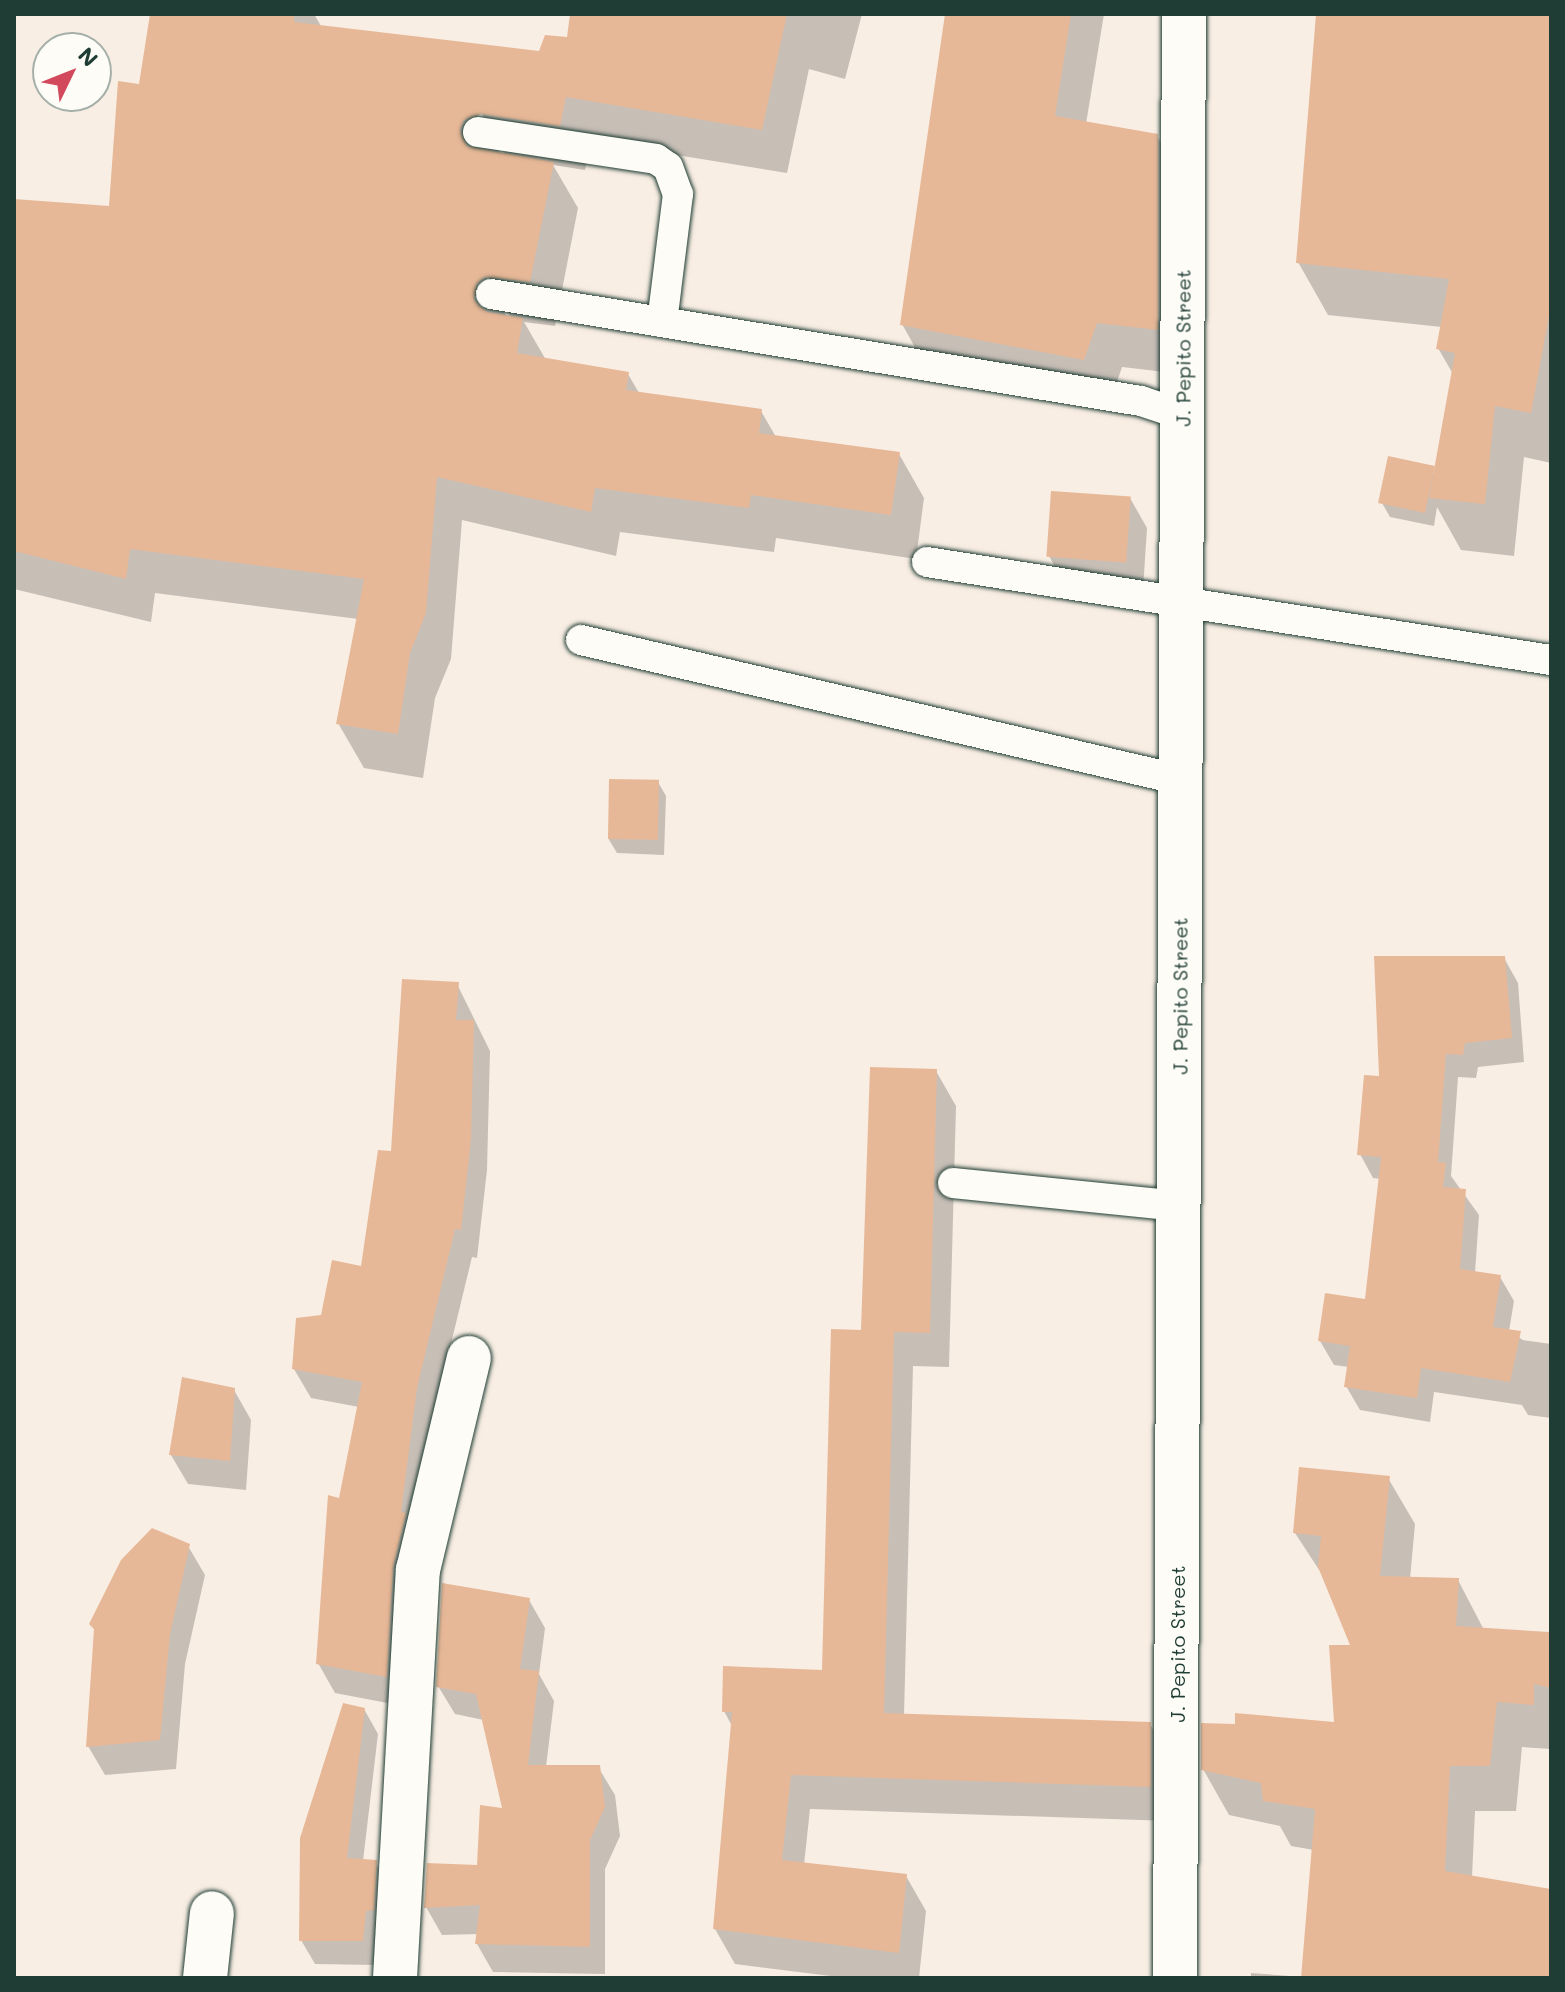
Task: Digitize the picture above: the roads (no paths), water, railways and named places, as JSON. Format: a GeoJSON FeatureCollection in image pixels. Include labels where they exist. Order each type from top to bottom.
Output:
{"type":"FeatureCollection","features":[{"type":"Feature","properties":{"kind":"street","name":"J. Pepito Street"},"geometry":{"type":"LineString","coordinates":[[1175,1978],[1184,14]]}},
{"type":"Feature","properties":{"kind":"street"},"geometry":{"type":"LineString","coordinates":[[395,1978],[418,1570],[469,1358]]}},
{"type":"Feature","properties":{"kind":"street"},"geometry":{"type":"LineString","coordinates":[[205,1978],[212,1913]]}},
{"type":"Feature","properties":{"kind":"lane"},"geometry":{"type":"LineString","coordinates":[[478,132],[656,159],[668,167],[678,194],[662,322]]}},
{"type":"Feature","properties":{"kind":"lane"},"geometry":{"type":"LineString","coordinates":[[491,294],[1141,401],[1183,415]]}},
{"type":"Feature","properties":{"kind":"lane"},"geometry":{"type":"LineString","coordinates":[[927,562],[1182,605],[1551,660]]}},
{"type":"Feature","properties":{"kind":"lane"},"geometry":{"type":"LineString","coordinates":[[581,640],[1181,780]]}},
{"type":"Feature","properties":{"kind":"lane"},"geometry":{"type":"LineString","coordinates":[[953,1183],[1179,1206]]}}]}
